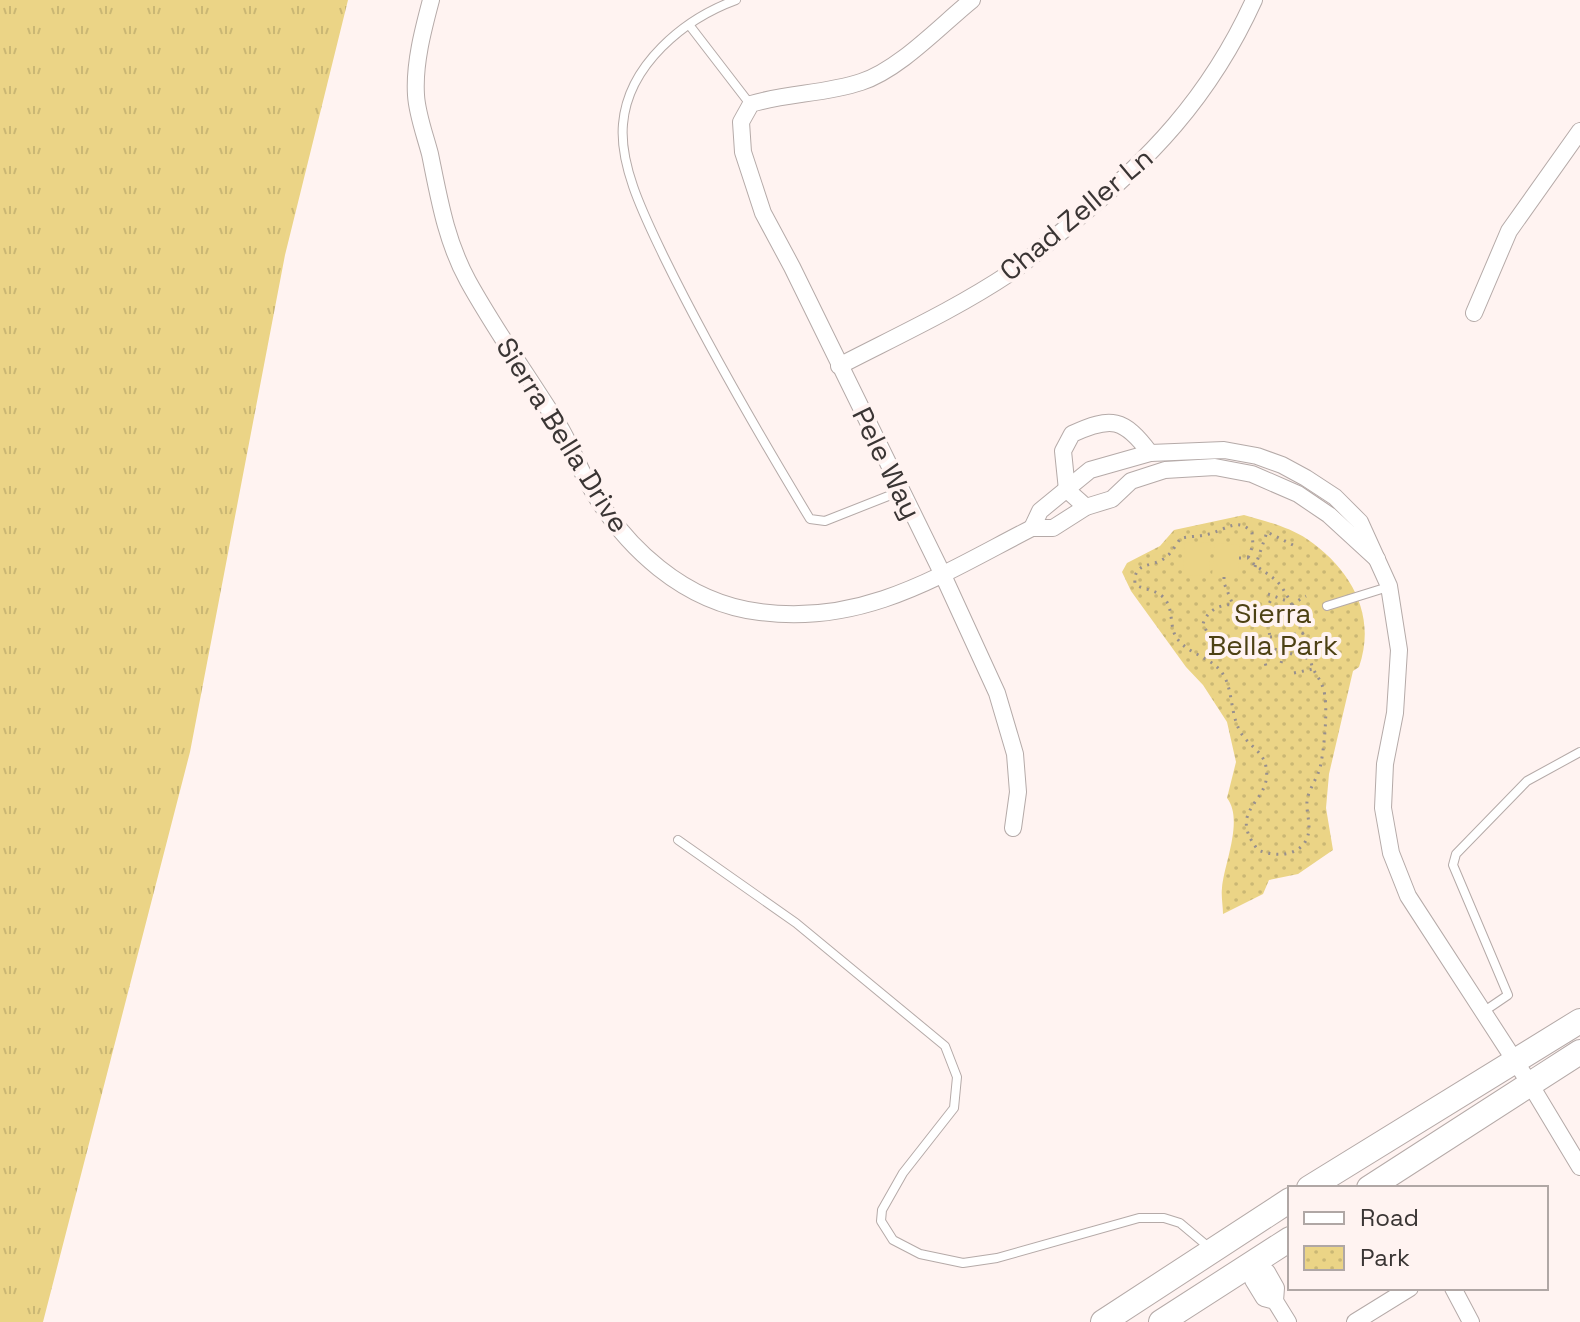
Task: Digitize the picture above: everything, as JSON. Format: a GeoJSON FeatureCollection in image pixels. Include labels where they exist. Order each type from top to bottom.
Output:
{"type":"FeatureCollection","features":[{"type":"Feature","properties":{"kind":"main road"},"geometry":{"type":"LineString","coordinates":[[1312,1186],[1580,1021]]}},
{"type":"Feature","properties":{"kind":"main road"},"geometry":{"type":"LineString","coordinates":[[1372,1186],[1580,1052]]}},
{"type":"Feature","properties":{"kind":"main road"},"geometry":{"type":"LineString","coordinates":[[1340,1186],[1393,1136]]}},
{"type":"Feature","properties":{"kind":"main road"},"geometry":{"type":"LineString","coordinates":[[1103,1322],[1288,1201]]}},
{"type":"Feature","properties":{"kind":"main road"},"geometry":{"type":"LineString","coordinates":[[1253,1266],[1249,1253],[1254,1243],[1288,1220]]}},
{"type":"Feature","properties":{"kind":"main road"},"geometry":{"type":"LineString","coordinates":[[1161,1322],[1253,1266],[1288,1240]]}},
{"type":"Feature","properties":{"kind":"street","name":"Sierra Bella Drive"},"geometry":{"type":"LineString","coordinates":[[431,0],[421,38],[416,95],[444,225],[467,279],[561,429],[588,483],[615,526],[641,555],[673,578],[712,599],[758,612],[812,616],[851,610],[888,599],[1032,528],[1053,528],[1086,507],[1112,499],[1131,481],[1165,470],[1215,467],[1252,474],[1298,494],[1329,515],[1377,559]]}},
{"type":"Feature","properties":{"kind":"street"},"geometry":{"type":"LineString","coordinates":[[751,104],[865,81],[898,61],[972,0]]}},
{"type":"Feature","properties":{"kind":"street","name":"Chad Zeller Ln"},"geometry":{"type":"LineString","coordinates":[[839,366],[950,310],[1011,272],[1136,170],[1173,130],[1208,83],[1254,0]]}},
{"type":"Feature","properties":{"kind":"street","name":"Pele Way"},"geometry":{"type":"LineString","coordinates":[[751,104],[741,122],[743,152],[763,213],[942,573],[997,693],[1015,754],[1018,792],[1013,828]]}},
{"type":"Feature","properties":{"kind":"street"},"geometry":{"type":"LineString","coordinates":[[1474,313],[1509,231],[1580,131]]}},
{"type":"Feature","properties":{"kind":"street"},"geometry":{"type":"LineString","coordinates":[[1086,507],[1067,490],[1063,451],[1072,434],[1104,421],[1118,424],[1136,435],[1150,453]]}},
{"type":"Feature","properties":{"kind":"street","name":"Sierra Bella Drive"},"geometry":{"type":"LineString","coordinates":[[1032,528],[1040,511],[1090,470],[1150,453],[1224,450],[1257,456],[1282,465],[1335,497],[1360,522],[1389,586],[1399,650],[1395,713],[1385,764],[1383,808],[1391,853],[1408,896],[1580,1167]]}},
{"type":"Feature","properties":{"kind":"street"},"geometry":{"type":"LineString","coordinates":[[1253,1266],[1253,1280],[1264,1298],[1275,1301],[1288,1322]]}},
{"type":"Feature","properties":{"kind":"street"},"geometry":{"type":"LineString","coordinates":[[1355,1322],[1407,1290]]}},
{"type":"Feature","properties":{"kind":"street"},"geometry":{"type":"LineString","coordinates":[[1454,1290],[1471,1322]]}},
{"type":"Feature","properties":{"kind":"lane"},"geometry":{"type":"LineString","coordinates":[[736,0],[690,26],[656,53],[635,79],[623,124],[623,150],[643,213],[747,415],[810,519],[825,521],[901,491]]}},
{"type":"Feature","properties":{"kind":"lane"},"geometry":{"type":"LineString","coordinates":[[690,26],[751,104]]}},
{"type":"Feature","properties":{"kind":"lane"},"geometry":{"type":"LineString","coordinates":[[1327,606],[1389,586]]}},
{"type":"Feature","properties":{"kind":"lane"},"geometry":{"type":"LineString","coordinates":[[1483,1013],[1508,995],[1453,865],[1456,854],[1527,781],[1580,752]]}},
{"type":"Feature","properties":{"kind":"lane"},"geometry":{"type":"LineString","coordinates":[[678,840],[796,923],[945,1046],[957,1077],[954,1108],[903,1173],[882,1210],[881,1221],[893,1240],[920,1254],[963,1263],[997,1258],[1139,1218],[1164,1218],[1180,1223],[1212,1250]]}},
{"type":"Feature","properties":{"kind":"path"},"geometry":{"type":"LineString","coordinates":[[1235,524],[1243,525],[1252,533],[1253,545],[1248,558],[1255,567],[1271,575],[1290,603],[1304,633],[1313,669],[1324,688],[1327,707],[1319,771],[1307,803],[1309,833],[1294,852],[1272,856],[1258,850],[1247,834],[1249,811],[1266,786],[1267,770],[1261,756],[1242,736],[1234,720],[1226,681],[1218,668],[1177,640],[1171,626],[1168,603],[1154,591],[1135,584],[1134,575],[1139,566],[1167,557],[1181,538],[1211,534],[1235,524]]}},
{"type":"Feature","properties":{"kind":"path"},"geometry":{"type":"LineString","coordinates":[[1255,567],[1267,532],[1293,545]]}},
{"type":"Feature","properties":{"kind":"path"},"geometry":{"type":"LineString","coordinates":[[1239,558],[1248,558]]}},
{"type":"Feature","properties":{"kind":"path"},"geometry":{"type":"LineString","coordinates":[[1224,577],[1233,605]]}},
{"type":"Feature","properties":{"kind":"path"},"geometry":{"type":"LineString","coordinates":[[1262,617],[1271,595],[1290,603]]}},
{"type":"Feature","properties":{"kind":"path"},"geometry":{"type":"LineString","coordinates":[[1268,625],[1277,621],[1290,603],[1306,596]]}},
{"type":"Feature","properties":{"kind":"path"},"geometry":{"type":"LineString","coordinates":[[1263,656],[1216,640],[1204,631],[1205,615],[1211,610],[1233,605],[1254,610],[1268,625],[1270,637],[1263,656],[1266,666]]}},
{"type":"Feature","properties":{"kind":"path"},"geometry":{"type":"LineString","coordinates":[[1270,637],[1304,633]]}},
{"type":"Feature","properties":{"kind":"path"},"geometry":{"type":"LineString","coordinates":[[1297,654],[1307,643]]}},
{"type":"Feature","properties":{"kind":"path"},"geometry":{"type":"LineString","coordinates":[[1267,647],[1311,660]]}},
{"type":"Feature","properties":{"kind":"path"},"geometry":{"type":"LineString","coordinates":[[1281,663],[1285,651]]}},
{"type":"Feature","properties":{"kind":"path"},"geometry":{"type":"LineString","coordinates":[[1294,673],[1313,669]]}},
{"type":"Feature","properties":{"kind":"green space"},"geometry":{"type":"Polygon","coordinates":[[[0,0],[348,0],[285,255],[190,752],[43,1322],[0,1322],[0,0]]]}},
{"type":"Feature","properties":{"kind":"green space","name":"Sierra Bella Park"},"geometry":{"type":"Polygon","coordinates":[[[1244,515],[1300,535],[1336,564],[1348,579],[1362,612],[1364,648],[1359,667],[1353,671],[1329,774],[1326,808],[1333,850],[1298,874],[1269,880],[1263,894],[1223,914],[1222,888],[1234,818],[1227,798],[1236,762],[1227,722],[1203,685],[1186,667],[1131,591],[1122,572],[1127,563],[1160,546],[1174,530],[1244,515]]]}},
{"type":"Feature","properties":{"kind":"green space"},"geometry":{"type":"Polygon","coordinates":[[[1185,542],[1211,543],[1209,576],[1183,575],[1185,542]]]}},
{"type":"Feature","properties":{"kind":"green space"},"geometry":{"type":"Polygon","coordinates":[[[1215,543],[1240,545],[1238,578],[1212,576],[1215,543]]]}}]}
